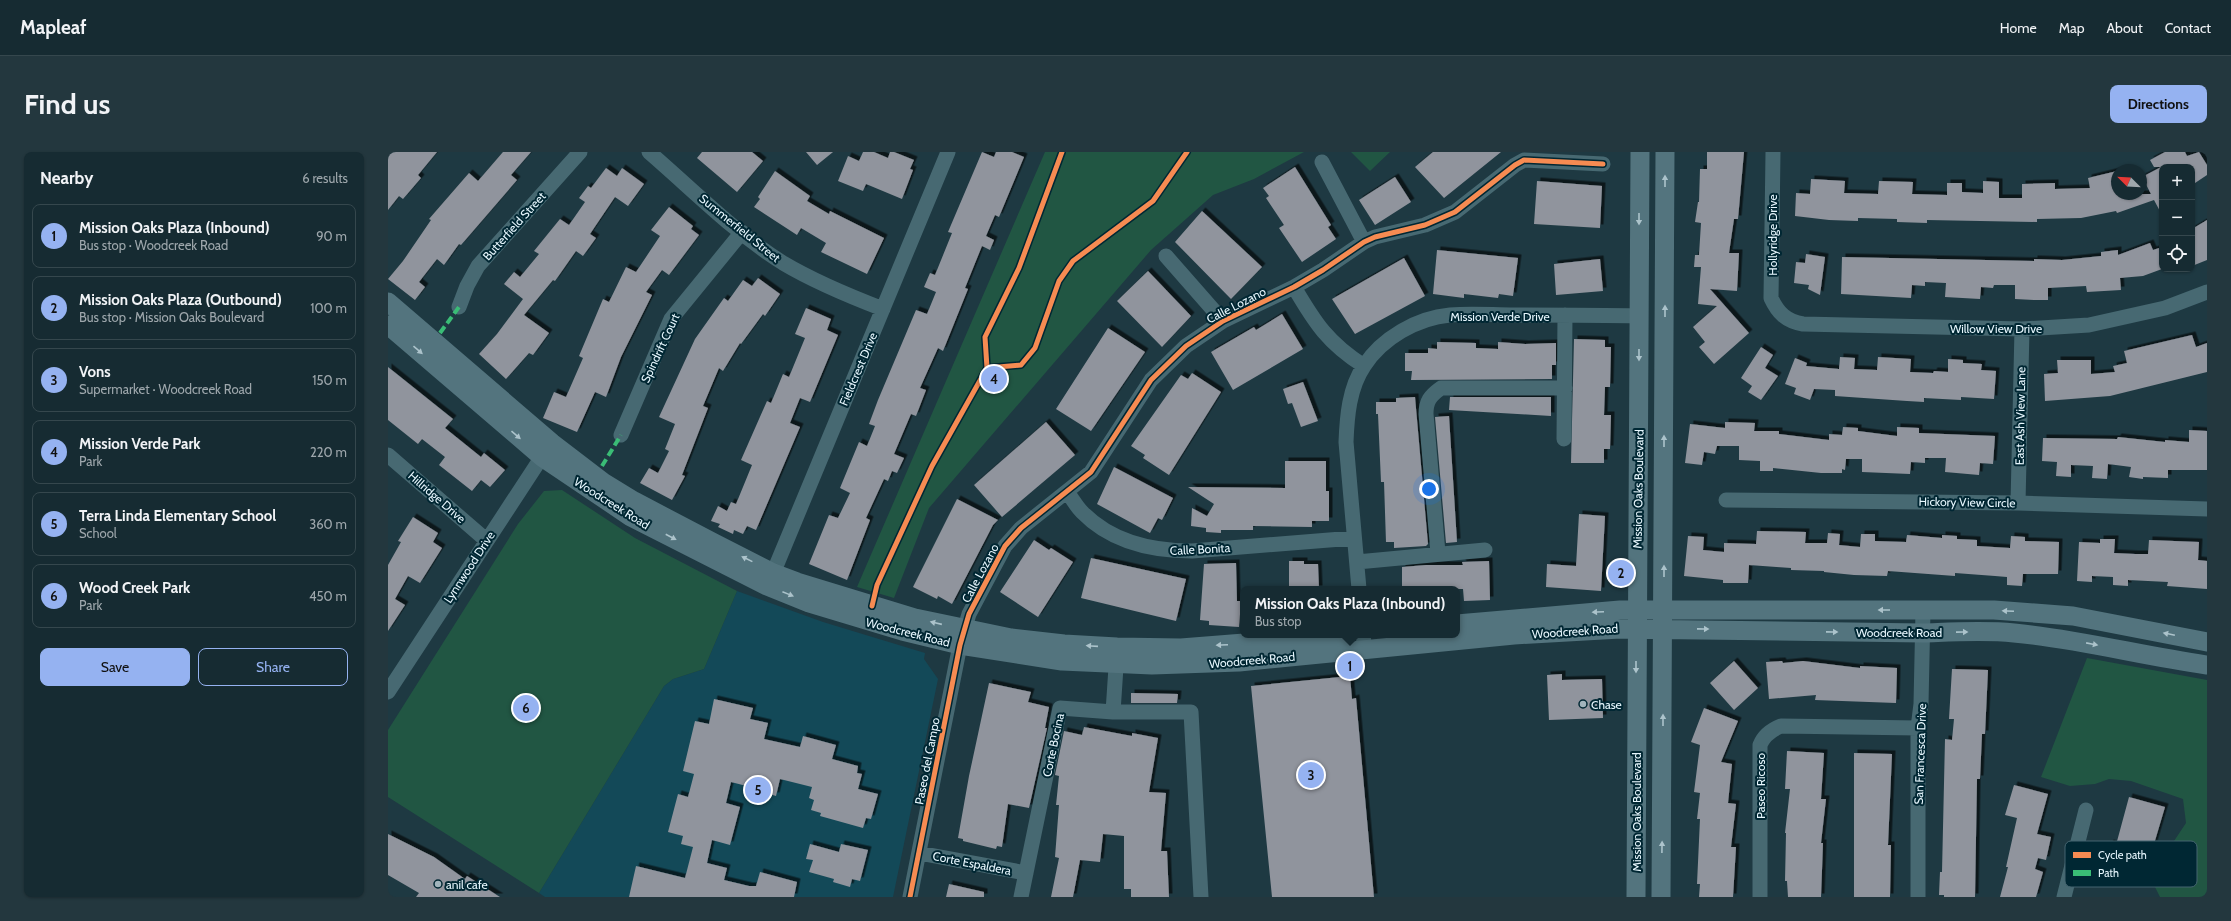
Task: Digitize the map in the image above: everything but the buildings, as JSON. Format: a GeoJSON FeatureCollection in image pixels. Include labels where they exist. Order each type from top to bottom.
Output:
{"type":"FeatureCollection","features":[{"type":"Feature","properties":{"kind":"main road","name":"Mission Oaks Boulevard"},"geometry":{"type":"LineString","coordinates":[[1636,897],[1640,152]]}},
{"type":"Feature","properties":{"kind":"main road"},"geometry":{"type":"LineString","coordinates":[[1661,897],[1664,619],[1665,152]]}},
{"type":"Feature","properties":{"kind":"main road","name":"Woodcreek Road"},"geometry":{"type":"LineString","coordinates":[[388,302],[547,450]]}},
{"type":"Feature","properties":{"kind":"main road","name":"Woodcreek Road"},"geometry":{"type":"LineString","coordinates":[[388,325],[631,517],[770,579],[809,603],[862,620],[962,637],[1062,661],[1181,648],[1306,638]]}},
{"type":"Feature","properties":{"kind":"main road","name":"Woodcreek Road"},"geometry":{"type":"LineString","coordinates":[[1460,638],[1514,635],[1637,619],[1923,610],[1994,610],[2060,614],[2207,642]]}},
{"type":"Feature","properties":{"kind":"main road","name":"Woodcreek Road"},"geometry":{"type":"LineString","coordinates":[[1460,624],[1586,612],[1637,619]]}},
{"type":"Feature","properties":{"kind":"main road","name":"Woodcreek Road"},"geometry":{"type":"LineString","coordinates":[[1664,619],[1923,633],[2013,633],[2068,640],[2207,665]]}},
{"type":"Feature","properties":{"kind":"main road","name":"Woodcreek Road"},"geometry":{"type":"LineString","coordinates":[[1117,656],[1204,664],[1364,642],[1450,638]]}},
{"type":"Feature","properties":{"kind":"street","name":"Butterfield Street"},"geometry":{"type":"LineString","coordinates":[[459,307],[467,286],[478,266],[580,152]]}},
{"type":"Feature","properties":{"kind":"street","name":"Summerfield Street"},"geometry":{"type":"LineString","coordinates":[[649,152],[742,232],[783,263],[828,287],[883,310]]}},
{"type":"Feature","properties":{"kind":"street","name":"Fieldcrest Drive"},"geometry":{"type":"LineString","coordinates":[[770,579],[948,152]]}},
{"type":"Feature","properties":{"kind":"street","name":"Hollyridge Drive"},"geometry":{"type":"LineString","coordinates":[[1772,152],[1771,298],[1775,307],[1782,315]]}},
{"type":"Feature","properties":{"kind":"street","name":"Calle Lozano"},"geometry":{"type":"LineString","coordinates":[[962,637],[969,614],[1005,546],[1020,528],[1091,472],[1151,380],[1186,346],[1223,321],[1294,287],[1323,270],[1364,242],[1375,237],[1425,225],[1455,212],[1515,165],[1524,160],[1603,164]]}},
{"type":"Feature","properties":{"kind":"street"},"geometry":{"type":"LineString","coordinates":[[1322,162],[1364,242]]}},
{"type":"Feature","properties":{"kind":"street","name":"Spindrift Court"},"geometry":{"type":"LineString","coordinates":[[621,435],[671,319],[742,232]]}},
{"type":"Feature","properties":{"kind":"street"},"geometry":{"type":"LineString","coordinates":[[1166,256],[1223,321]]}},
{"type":"Feature","properties":{"kind":"street"},"geometry":{"type":"LineString","coordinates":[[1294,287],[1313,320],[1341,351],[1364,366]]}},
{"type":"Feature","properties":{"kind":"street","name":"Willow View Drive"},"geometry":{"type":"LineString","coordinates":[[1782,315],[1790,321],[1803,324],[2022,329],[2089,325],[2165,308],[2207,292]]}},
{"type":"Feature","properties":{"kind":"street","name":"Mission Verde Drive"},"geometry":{"type":"LineString","coordinates":[[1359,586],[1346,442],[1352,395],[1364,366],[1395,335],[1413,324],[1451,315],[1639,316]]}},
{"type":"Feature","properties":{"kind":"street"},"geometry":{"type":"LineString","coordinates":[[1564,439],[1565,315]]}},
{"type":"Feature","properties":{"kind":"street","name":"East Ash View Lane"},"geometry":{"type":"LineString","coordinates":[[2018,502],[2022,329]]}},
{"type":"Feature","properties":{"kind":"street"},"geometry":{"type":"LineString","coordinates":[[1438,554],[1426,414],[1426,404],[1431,395],[1440,388],[1565,388]]}},
{"type":"Feature","properties":{"kind":"street","name":"Lynnwood Drive"},"geometry":{"type":"LineString","coordinates":[[388,692],[486,540],[547,450]]}},
{"type":"Feature","properties":{"kind":"street","name":"Hillridge Drive"},"geometry":{"type":"LineString","coordinates":[[388,455],[486,540]]}},
{"type":"Feature","properties":{"kind":"street","name":"Calle Bonita"},"geometry":{"type":"LineString","coordinates":[[1067,492],[1081,512],[1100,527],[1133,544],[1165,551],[1192,551],[1354,538]]}},
{"type":"Feature","properties":{"kind":"street","name":"Hickory View Circle"},"geometry":{"type":"LineString","coordinates":[[1726,500],[2018,502],[2207,509]]}},
{"type":"Feature","properties":{"kind":"street"},"geometry":{"type":"LineString","coordinates":[[1357,562],[1485,550]]}},
{"type":"Feature","properties":{"kind":"street","name":"San Francesca Drive"},"geometry":{"type":"LineString","coordinates":[[1918,897],[1918,728],[1921,704],[1923,610]]}},
{"type":"Feature","properties":{"kind":"street","name":"Paseo del Campo"},"geometry":{"type":"LineString","coordinates":[[910,897],[962,637]]}},
{"type":"Feature","properties":{"kind":"street"},"geometry":{"type":"LineString","coordinates":[[1117,656],[1113,712],[1190,712],[1200,897]]}},
{"type":"Feature","properties":{"kind":"street","name":"Corte Bocina"},"geometry":{"type":"LineString","coordinates":[[1021,897],[1060,708],[1113,712]]}},
{"type":"Feature","properties":{"kind":"street","name":"Paseo Ricoso"},"geometry":{"type":"LineString","coordinates":[[1760,897],[1760,745],[1763,738],[1771,730],[1781,726],[1918,728]]}},
{"type":"Feature","properties":{"kind":"street"},"geometry":{"type":"LineString","coordinates":[[2078,841],[2086,810]]}},
{"type":"Feature","properties":{"kind":"street","name":"Corte Espaldera"},"geometry":{"type":"LineString","coordinates":[[919,853],[1026,874]]}},
{"type":"Feature","properties":{"kind":"street"},"geometry":{"type":"LineString","coordinates":[[2064,897],[2067,887]]}},
{"type":"Feature","properties":{"kind":"shaded area"},"geometry":{"type":"Polygon","coordinates":[[[737,591],[823,622],[925,653],[924,659],[938,679],[893,897],[545,897],[539,893],[664,686],[673,679],[704,669],[737,591]]]}},
{"type":"Feature","properties":{"kind":"green space"},"geometry":{"type":"Polygon","coordinates":[[[1045,152],[1304,152],[1254,179],[1213,195],[1151,250],[929,508],[894,598],[857,587],[1045,152]]]}},
{"type":"Feature","properties":{"kind":"green space"},"geometry":{"type":"Polygon","coordinates":[[[1351,152],[1390,152],[1370,171],[1351,152]]]}},
{"type":"Feature","properties":{"kind":"green space"},"geometry":{"type":"Polygon","coordinates":[[[562,490],[635,538],[737,591],[704,669],[673,679],[664,686],[539,893],[388,797],[388,730],[518,524],[544,491],[562,490]]]}},
{"type":"Feature","properties":{"kind":"green space"},"geometry":{"type":"Polygon","coordinates":[[[2087,658],[2207,680],[2207,897],[2160,897],[2155,887],[2197,887],[2197,841],[2174,841],[2186,823],[2183,799],[2131,781],[2109,779],[2095,784],[2070,786],[2041,777],[2087,658]]]}},
{"type":"Feature","properties":{"kind":"marked path"},"geometry":{"type":"LineString","coordinates":[[440,333],[459,307]]}},
{"type":"Feature","properties":{"kind":"marked path"},"geometry":{"type":"LineString","coordinates":[[602,466],[621,435]]}},
{"type":"Feature","properties":{"kind":"cycle path"},"geometry":{"type":"LineString","coordinates":[[1062,152],[1019,268],[985,337],[987,368],[1021,365],[1035,348],[1059,281],[1073,261],[1153,201],[1187,152]]}},
{"type":"Feature","properties":{"kind":"cycle path"},"geometry":{"type":"LineString","coordinates":[[910,897],[960,645],[969,614],[1005,546],[1021,528],[1091,472],[1151,380],[1186,346],[1223,321],[1294,287],[1323,270],[1364,242],[1375,237],[1425,225],[1455,212],[1515,165],[1524,160],[1603,164]]}},
{"type":"Feature","properties":{"kind":"cycle path"},"geometry":{"type":"LineString","coordinates":[[872,606],[877,585],[932,466],[987,368]]}},
{"type":"Feature","properties":{"kind":"place","name":"Mission Verde Park"},"geometry":{"type":"Point","coordinates":[994,379]}},
{"type":"Feature","properties":{"kind":"place","name":"Mission Oaks Plaza (Outbound)"},"geometry":{"type":"Point","coordinates":[1621,573]}},
{"type":"Feature","properties":{"kind":"place","name":"Mission Oaks Plaza (Inbound)"},"geometry":{"type":"Point","coordinates":[1350,666]}},
{"type":"Feature","properties":{"kind":"place","name":"Chase"},"geometry":{"type":"Point","coordinates":[1583,704]}},
{"type":"Feature","properties":{"kind":"place","name":"Wood Creek Park"},"geometry":{"type":"Point","coordinates":[526,708]}},
{"type":"Feature","properties":{"kind":"place","name":"Vons"},"geometry":{"type":"Point","coordinates":[1311,775]}},
{"type":"Feature","properties":{"kind":"place","name":"Terra Linda Elementary School"},"geometry":{"type":"Point","coordinates":[758,790]}},
{"type":"Feature","properties":{"kind":"place","name":"anil cafe"},"geometry":{"type":"Point","coordinates":[438,884]}}]}
